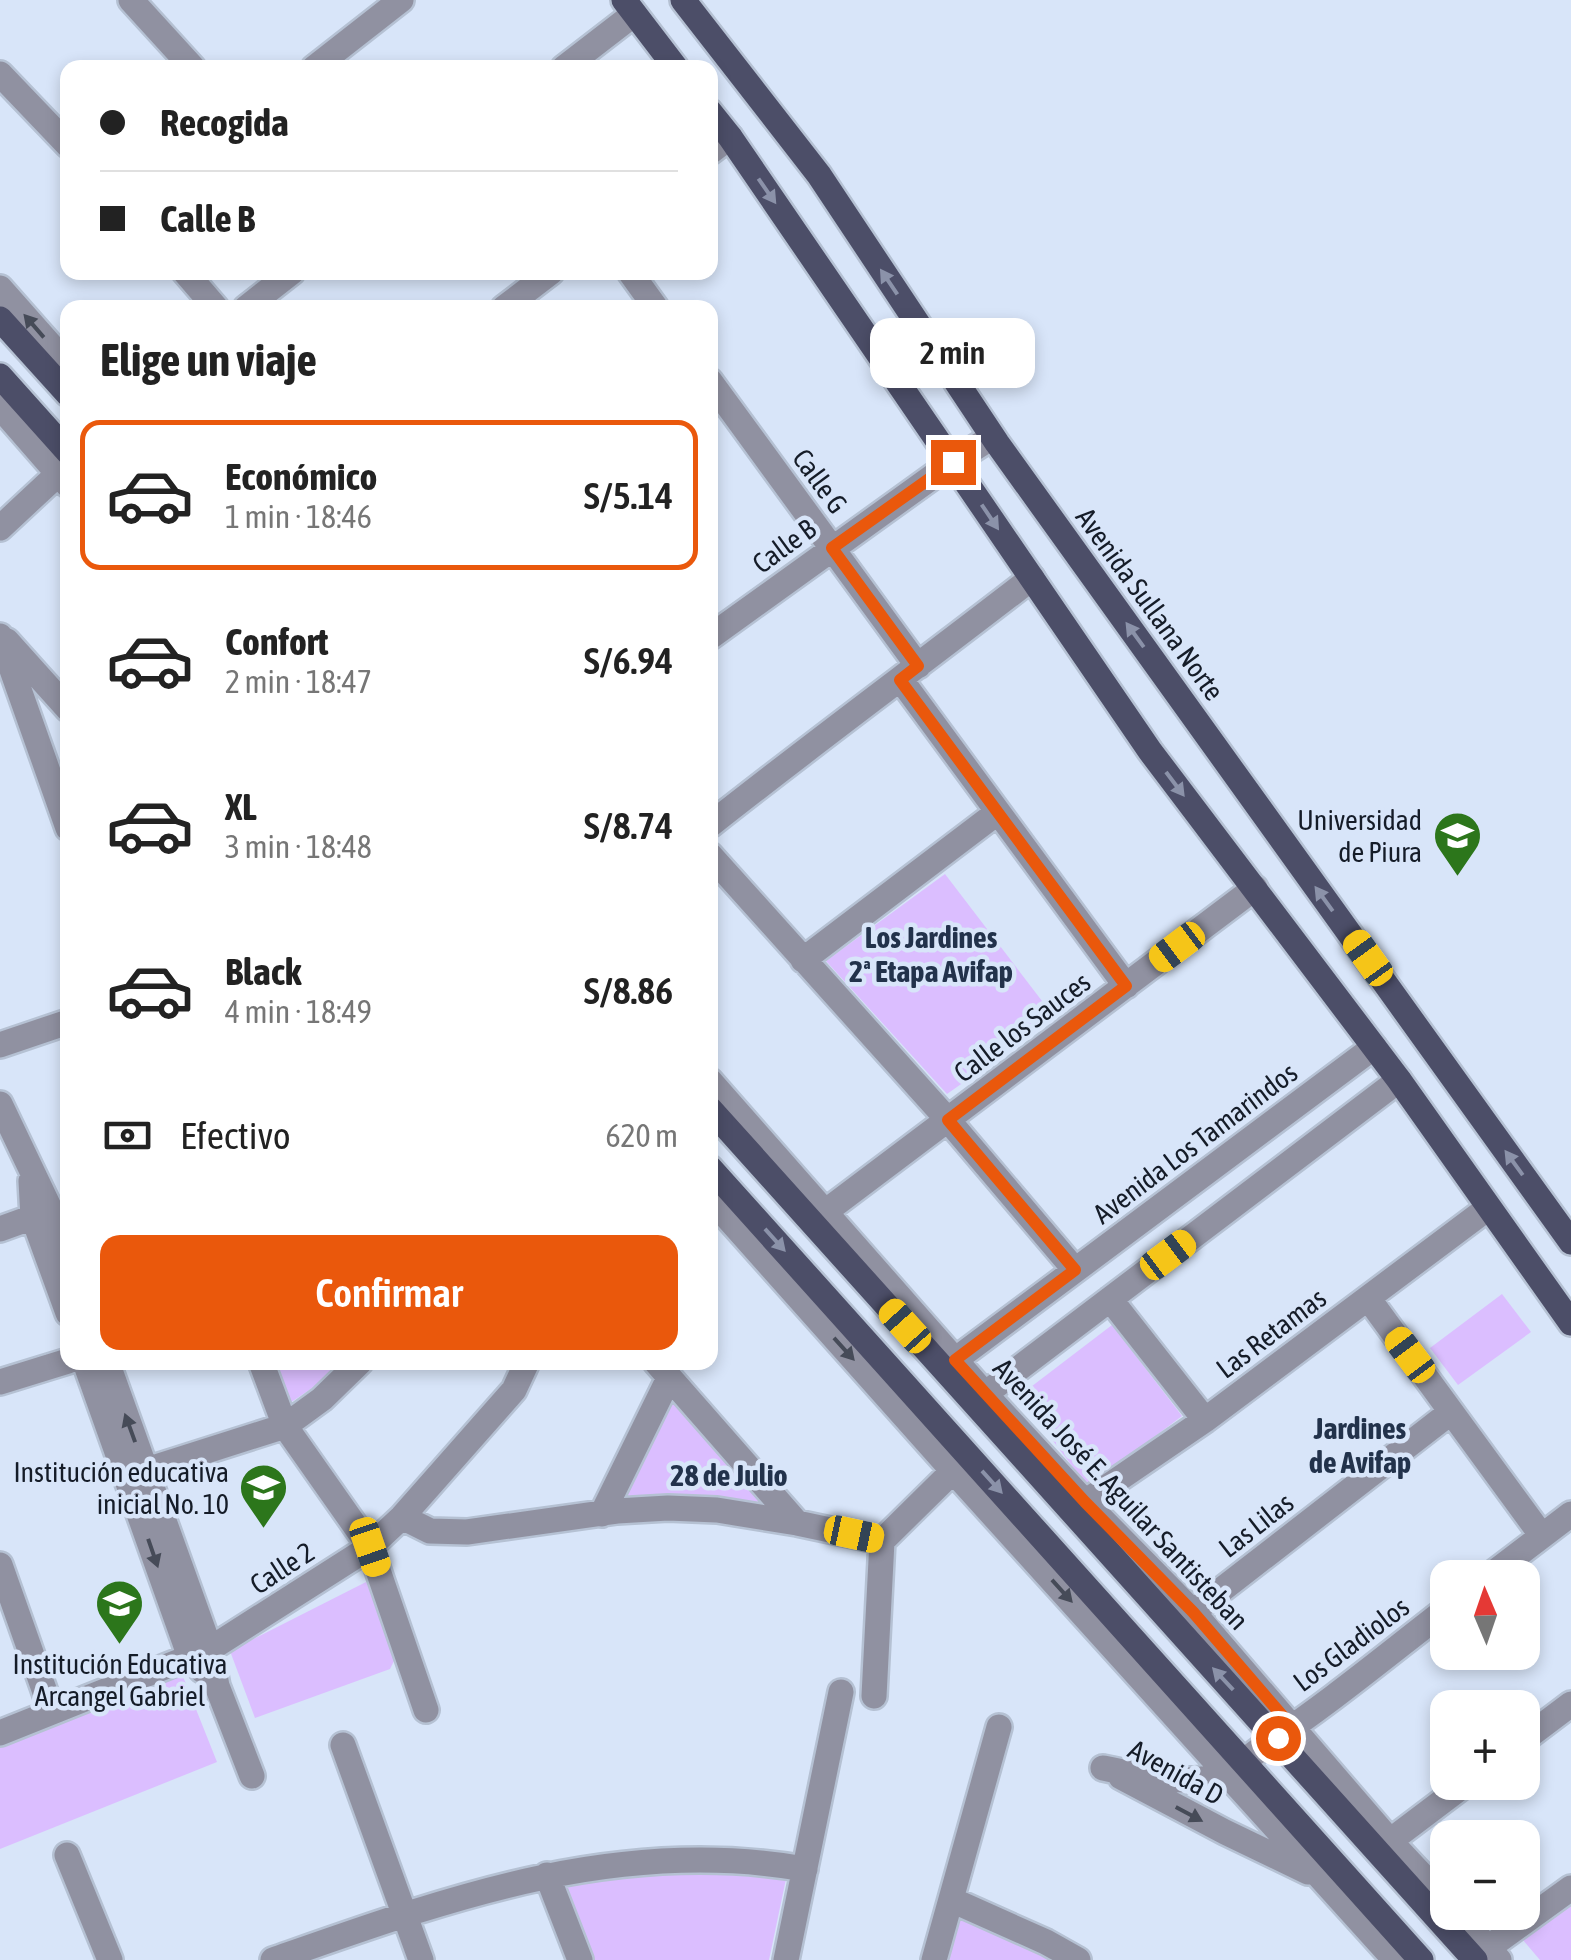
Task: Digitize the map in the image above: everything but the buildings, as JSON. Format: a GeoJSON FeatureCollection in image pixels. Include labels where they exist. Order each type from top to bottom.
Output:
{"type":"FeatureCollection","features":[{"type":"Feature","properties":{"kind":"main road","name":"Avenida Sullana Norte"},"geometry":{"type":"LineString","coordinates":[[683,0],[819,175],[992,437],[1571,1242]]}},
{"type":"Feature","properties":{"kind":"main road"},"geometry":{"type":"LineString","coordinates":[[634,5],[671,60]]}},
{"type":"Feature","properties":{"kind":"main road"},"geometry":{"type":"LineString","coordinates":[[720,145],[953,462],[1150,751],[1374,1046],[1571,1323]]}},
{"type":"Feature","properties":{"kind":"main road"},"geometry":{"type":"LineString","coordinates":[[0,319],[60,385]]}},
{"type":"Feature","properties":{"kind":"main road"},"geometry":{"type":"LineString","coordinates":[[0,376],[60,465]]}},
{"type":"Feature","properties":{"kind":"main road"},"geometry":{"type":"LineString","coordinates":[[1374,1046],[1411,1019]]}},
{"type":"Feature","properties":{"kind":"main road"},"geometry":{"type":"LineString","coordinates":[[1399,1080],[1436,1053]]}},
{"type":"Feature","properties":{"kind":"main road","name":"Avenida José E. Aguilar Santisteban"},"geometry":{"type":"LineString","coordinates":[[718,1119],[1160,1610],[1285,1732],[1487,1956]]}},
{"type":"Feature","properties":{"kind":"main road"},"geometry":{"type":"LineString","coordinates":[[718,1177],[1335,1885],[1421,1960]]}},
{"type":"Feature","properties":{"kind":"street"},"geometry":{"type":"LineString","coordinates":[[131,0],[186,60]]}},
{"type":"Feature","properties":{"kind":"street"},"geometry":{"type":"LineString","coordinates":[[324,60],[401,0]]}},
{"type":"Feature","properties":{"kind":"street"},"geometry":{"type":"LineString","coordinates":[[573,60],[634,5]]}},
{"type":"Feature","properties":{"kind":"street"},"geometry":{"type":"LineString","coordinates":[[0,74],[60,138]]}},
{"type":"Feature","properties":{"kind":"street"},"geometry":{"type":"LineString","coordinates":[[192,280],[209,300]]}},
{"type":"Feature","properties":{"kind":"street"},"geometry":{"type":"LineString","coordinates":[[256,300],[282,280]]}},
{"type":"Feature","properties":{"kind":"street"},"geometry":{"type":"LineString","coordinates":[[514,300],[541,280]]}},
{"type":"Feature","properties":{"kind":"street"},"geometry":{"type":"LineString","coordinates":[[0,288],[60,356]]}},
{"type":"Feature","properties":{"kind":"street","name":"Calle G"},"geometry":{"type":"LineString","coordinates":[[718,391],[832,548],[998,812],[1126,986]]}},
{"type":"Feature","properties":{"kind":"street"},"geometry":{"type":"LineString","coordinates":[[0,407],[60,467]]}},
{"type":"Feature","properties":{"kind":"street","name":"Calle B"},"geometry":{"type":"LineString","coordinates":[[718,631],[992,437]]}},
{"type":"Feature","properties":{"kind":"street"},"geometry":{"type":"LineString","coordinates":[[0,528],[60,475]]}},
{"type":"Feature","properties":{"kind":"street"},"geometry":{"type":"LineString","coordinates":[[718,819],[1032,578]]}},
{"type":"Feature","properties":{"kind":"street"},"geometry":{"type":"LineString","coordinates":[[0,635],[60,701]]}},
{"type":"Feature","properties":{"kind":"street"},"geometry":{"type":"LineString","coordinates":[[0,635],[60,805]]}},
{"type":"Feature","properties":{"kind":"street"},"geometry":{"type":"LineString","coordinates":[[804,960],[998,812]]}},
{"type":"Feature","properties":{"kind":"street"},"geometry":{"type":"LineString","coordinates":[[718,864],[948,1120],[1075,1270]]}},
{"type":"Feature","properties":{"kind":"street","name":"Calle los Sauces"},"geometry":{"type":"LineString","coordinates":[[825,1212],[1255,888]]}},
{"type":"Feature","properties":{"kind":"street"},"geometry":{"type":"LineString","coordinates":[[0,1045],[60,1025]]}},
{"type":"Feature","properties":{"kind":"street","name":"Avenida Los Tamarindos"},"geometry":{"type":"LineString","coordinates":[[955,1360],[1374,1046]]}},
{"type":"Feature","properties":{"kind":"street"},"geometry":{"type":"LineString","coordinates":[[985,1394],[1399,1080]]}},
{"type":"Feature","properties":{"kind":"street","name":"Avenida José E. Aguilar Santisteban"},"geometry":{"type":"LineString","coordinates":[[718,1090],[985,1394],[1193,1612],[1285,1732],[1430,1884]]}},
{"type":"Feature","properties":{"kind":"street"},"geometry":{"type":"LineString","coordinates":[[0,1104],[30,1166],[60,1283]]}},
{"type":"Feature","properties":{"kind":"street"},"geometry":{"type":"LineString","coordinates":[[718,1207],[953,1472],[1234,1767]]}},
{"type":"Feature","properties":{"kind":"street","name":"Las Retamas"},"geometry":{"type":"LineString","coordinates":[[1085,1502],[1205,1420],[1488,1208]]}},
{"type":"Feature","properties":{"kind":"street"},"geometry":{"type":"LineString","coordinates":[[0,1229],[42,1214]]}},
{"type":"Feature","properties":{"kind":"street"},"geometry":{"type":"LineString","coordinates":[[42,1214],[60,1243]]}},
{"type":"Feature","properties":{"kind":"street"},"geometry":{"type":"LineString","coordinates":[[1368,1298],[1542,1536]]}},
{"type":"Feature","properties":{"kind":"street"},"geometry":{"type":"LineString","coordinates":[[1110,1299],[1205,1420]]}},
{"type":"Feature","properties":{"kind":"street"},"geometry":{"type":"LineString","coordinates":[[0,1382],[60,1363]]}},
{"type":"Feature","properties":{"kind":"street"},"geometry":{"type":"LineString","coordinates":[[89,1370],[136,1474],[200,1653],[252,1776]]}},
{"type":"Feature","properties":{"kind":"street"},"geometry":{"type":"LineString","coordinates":[[109,1370],[136,1474]]}},
{"type":"Feature","properties":{"kind":"street"},"geometry":{"type":"LineString","coordinates":[[264,1370],[285,1426],[370,1547],[426,1710]]}},
{"type":"Feature","properties":{"kind":"street"},"geometry":{"type":"LineString","coordinates":[[136,1474],[285,1426],[322,1399],[352,1370]]}},
{"type":"Feature","properties":{"kind":"street","name":"Calle 2"},"geometry":{"type":"LineString","coordinates":[[0,1732],[200,1653],[370,1547],[402,1518],[514,1390],[523,1370]]}},
{"type":"Feature","properties":{"kind":"street"},"geometry":{"type":"LineString","coordinates":[[602,1514],[663,1370],[798,1523]]}},
{"type":"Feature","properties":{"kind":"street","name":"Las Lilas"},"geometry":{"type":"LineString","coordinates":[[1193,1612],[1451,1412]]}},
{"type":"Feature","properties":{"kind":"street"},"geometry":{"type":"LineString","coordinates":[[874,1696],[882,1540],[953,1472]]}},
{"type":"Feature","properties":{"kind":"street"},"geometry":{"type":"LineString","coordinates":[[402,1518],[430,1532],[467,1532],[668,1508],[717,1510],[882,1540]]}},
{"type":"Feature","properties":{"kind":"street"},"geometry":{"type":"LineString","coordinates":[[1511,1560],[1571,1514]]}},
{"type":"Feature","properties":{"kind":"street"},"geometry":{"type":"LineString","coordinates":[[1511,1560],[1571,1514]]}},
{"type":"Feature","properties":{"kind":"street"},"geometry":{"type":"LineString","coordinates":[[0,1565],[52,1712]]}},
{"type":"Feature","properties":{"kind":"street","name":"Avenida D"},"geometry":{"type":"LineString","coordinates":[[1335,1885],[1103,1768],[1194,1779],[1214,1777],[1285,1732],[1430,1622]]}},
{"type":"Feature","properties":{"kind":"street"},"geometry":{"type":"LineString","coordinates":[[786,1960],[840,1692]]}},
{"type":"Feature","properties":{"kind":"street"},"geometry":{"type":"LineString","coordinates":[[1540,1727],[1571,1704]]}},
{"type":"Feature","properties":{"kind":"street"},"geometry":{"type":"LineString","coordinates":[[934,1960],[999,1727]]}},
{"type":"Feature","properties":{"kind":"street"},"geometry":{"type":"LineString","coordinates":[[344,1744],[421,1960]]}},
{"type":"Feature","properties":{"kind":"street"},"geometry":{"type":"LineString","coordinates":[[1390,1841],[1444,1800]]}},
{"type":"Feature","properties":{"kind":"street"},"geometry":{"type":"LineString","coordinates":[[66,1854],[110,1960]]}},
{"type":"Feature","properties":{"kind":"street"},"geometry":{"type":"LineString","coordinates":[[273,1960],[405,1914],[608,1864],[728,1859],[804,1869]]}},
{"type":"Feature","properties":{"kind":"street"},"geometry":{"type":"LineString","coordinates":[[547,1876],[580,1960]]}},
{"type":"Feature","properties":{"kind":"street"},"geometry":{"type":"LineString","coordinates":[[1335,1885],[1395,1960]]}},
{"type":"Feature","properties":{"kind":"street"},"geometry":{"type":"LineString","coordinates":[[1469,1930],[1487,1956],[1571,1888]]}},
{"type":"Feature","properties":{"kind":"street"},"geometry":{"type":"LineString","coordinates":[[952,1900],[1078,1960]]}},
{"type":"Feature","properties":{"kind":"shaded area"},"geometry":{"type":"Polygon","coordinates":[[[945,874],[1055,1018],[947,1094],[826,961],[945,874]]]}},
{"type":"Feature","properties":{"kind":"shaded area"},"geometry":{"type":"Polygon","coordinates":[[[1502,1294],[1531,1332],[1458,1385],[1430,1348],[1502,1294]]]}},
{"type":"Feature","properties":{"kind":"shaded area"},"geometry":{"type":"Polygon","coordinates":[[[1112,1325],[1182,1416],[1088,1487],[1019,1396],[1112,1325]]]}},
{"type":"Feature","properties":{"kind":"shaded area"},"geometry":{"type":"Polygon","coordinates":[[[274,1370],[339,1370],[287,1405],[274,1370]]]}},
{"type":"Feature","properties":{"kind":"shaded area"},"geometry":{"type":"Polygon","coordinates":[[[670,1399],[770,1506],[623,1498],[670,1399]]]}},
{"type":"Feature","properties":{"kind":"shaded area"},"geometry":{"type":"Polygon","coordinates":[[[366,1582],[399,1651],[390,1669],[255,1718],[230,1651],[366,1582]]]}},
{"type":"Feature","properties":{"kind":"shaded area"},"geometry":{"type":"Polygon","coordinates":[[[182,1674],[217,1762],[0,1849],[0,1742],[182,1674]]]}},
{"type":"Feature","properties":{"kind":"shaded area"},"geometry":{"type":"Polygon","coordinates":[[[611,1870],[787,1874],[769,1960],[589,1960],[557,1880],[611,1870]]]}},
{"type":"Feature","properties":{"kind":"shaded area"},"geometry":{"type":"Polygon","coordinates":[[[1571,1905],[1571,1960],[1540,1960],[1523,1940],[1571,1905]]]}},
{"type":"Feature","properties":{"kind":"shaded area"},"geometry":{"type":"Polygon","coordinates":[[[959,1914],[1059,1960],[945,1960],[959,1914]]]}},
{"type":"Feature","properties":{"kind":"place","name":"Universidad de Piura"},"geometry":{"type":"Point","coordinates":[1457,878]}},
{"type":"Feature","properties":{"kind":"place","name":"Institución educativa inicial No. 10"},"geometry":{"type":"Point","coordinates":[264,1530]}},
{"type":"Feature","properties":{"kind":"place","name":"Institución Educativa Arcangel Gabriel"},"geometry":{"type":"Point","coordinates":[120,1646]}},
{"type":"Feature","properties":{"kind":"district","name":"Los Jardines 2ª Etapa Avifap"},"geometry":{"type":"Point","coordinates":[931,955]}},
{"type":"Feature","properties":{"kind":"district","name":"Jardines de Avifap"},"geometry":{"type":"Point","coordinates":[1360,1446]}},
{"type":"Feature","properties":{"kind":"district","name":"28 de Julio"},"geometry":{"type":"Point","coordinates":[729,1476]}},
{"type":"Feature","properties":{"kind":"route"},"geometry":{"type":"LineString","coordinates":[[953,462],[832,548],[918,666],[900,680],[1126,986],[948,1120],[1075,1270],[955,1360],[1193,1612],[1292,1727],[1278,1738]]}}]}
